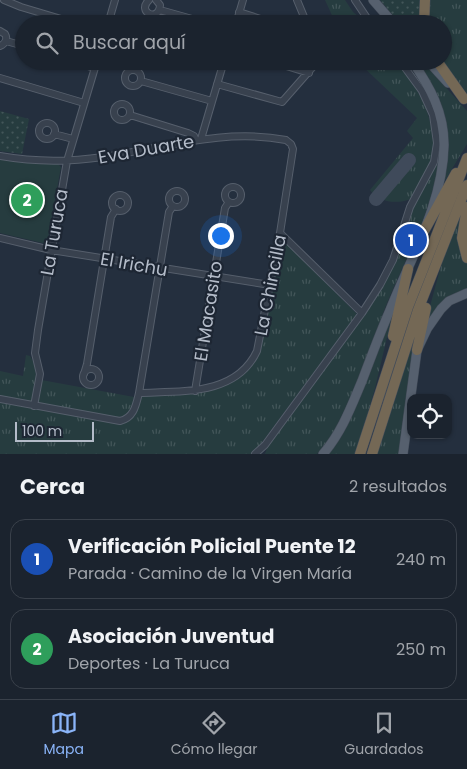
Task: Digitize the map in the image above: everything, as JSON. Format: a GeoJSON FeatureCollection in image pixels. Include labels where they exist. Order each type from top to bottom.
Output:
{"type":"FeatureCollection","features":[{"type":"Feature","properties":{"kind":"highway"},"geometry":{"type":"LineString","coordinates":[[424,15],[425,0]]}},
{"type":"Feature","properties":{"kind":"highway"},"geometry":{"type":"LineString","coordinates":[[444,70],[465,101]]}},
{"type":"Feature","properties":{"kind":"highway"},"geometry":{"type":"LineString","coordinates":[[424,231],[447,186],[467,156]]}},
{"type":"Feature","properties":{"kind":"highway"},"geometry":{"type":"LineString","coordinates":[[367,450],[387,371],[412,298],[467,156]]}},
{"type":"Feature","properties":{"kind":"highway"},"geometry":{"type":"LineString","coordinates":[[367,450],[418,310],[467,185]]}},
{"type":"Feature","properties":{"kind":"highway"},"geometry":{"type":"LineString","coordinates":[[467,207],[462,238],[467,258]]}},
{"type":"Feature","properties":{"kind":"highway"},"geometry":{"type":"LineString","coordinates":[[417,350],[435,265]]}},
{"type":"Feature","properties":{"kind":"highway"},"geometry":{"type":"LineString","coordinates":[[387,371],[392,338],[408,269]]}},
{"type":"Feature","properties":{"kind":"main road"},"geometry":{"type":"LineString","coordinates":[[373,0],[381,15]]}},
{"type":"Feature","properties":{"kind":"main road"},"geometry":{"type":"LineString","coordinates":[[373,0],[386,15]]}},
{"type":"Feature","properties":{"kind":"main road"},"geometry":{"type":"LineString","coordinates":[[323,454],[344,425],[392,304],[424,231],[441,176],[444,143],[443,128],[437,104],[417,70]]}},
{"type":"Feature","properties":{"kind":"main road"},"geometry":{"type":"LineString","coordinates":[[436,70],[465,101]]}},
{"type":"Feature","properties":{"kind":"main road"},"geometry":{"type":"LineString","coordinates":[[403,454],[417,350],[427,329],[441,309],[449,301],[467,293]]}},
{"type":"Feature","properties":{"kind":"street"},"geometry":{"type":"LineString","coordinates":[[4,0],[21,8],[46,15]]}},
{"type":"Feature","properties":{"kind":"street"},"geometry":{"type":"LineString","coordinates":[[111,15],[115,0]]}},
{"type":"Feature","properties":{"kind":"street"},"geometry":{"type":"LineString","coordinates":[[149,0],[145,5],[147,12],[154,14],[160,10],[178,15]]}},
{"type":"Feature","properties":{"kind":"street"},"geometry":{"type":"LineString","coordinates":[[156,0],[160,5],[160,10]]}},
{"type":"Feature","properties":{"kind":"street"},"geometry":{"type":"LineString","coordinates":[[238,15],[243,0]]}},
{"type":"Feature","properties":{"kind":"street"},"geometry":{"type":"LineString","coordinates":[[297,0],[304,15]]}},
{"type":"Feature","properties":{"kind":"street"},"geometry":{"type":"LineString","coordinates":[[355,0],[365,15]]}},
{"type":"Feature","properties":{"kind":"street"},"geometry":{"type":"LineString","coordinates":[[239,12],[248,15]]}},
{"type":"Feature","properties":{"kind":"street"},"geometry":{"type":"LineString","coordinates":[[0,30],[5,34],[6,41]]}},
{"type":"Feature","properties":{"kind":"street"},"geometry":{"type":"LineString","coordinates":[[0,46],[6,41]]}},
{"type":"Feature","properties":{"kind":"street"},"geometry":{"type":"LineString","coordinates":[[6,41],[15,44]]}},
{"type":"Feature","properties":{"kind":"street","name":"La Turuca"},"geometry":{"type":"LineString","coordinates":[[34,406],[40,374],[35,353],[67,160],[94,70]]}},
{"type":"Feature","properties":{"kind":"street"},"geometry":{"type":"LineString","coordinates":[[130,115],[188,133],[199,139],[222,70]]}},
{"type":"Feature","properties":{"kind":"street"},"geometry":{"type":"LineString","coordinates":[[299,70],[309,73]]}},
{"type":"Feature","properties":{"kind":"street"},"geometry":{"type":"LineString","coordinates":[[217,84],[282,102],[311,70]]}},
{"type":"Feature","properties":{"kind":"street"},"geometry":{"type":"LineString","coordinates":[[255,454],[265,445],[362,314],[380,286],[393,260],[410,207],[434,162],[437,152],[435,128],[428,102],[407,70]]}},
{"type":"Feature","properties":{"kind":"street"},"geometry":{"type":"LineString","coordinates":[[0,78],[84,102]]}},
{"type":"Feature","properties":{"kind":"street"},"geometry":{"type":"LineString","coordinates":[[141,81],[212,101]]}},
{"type":"Feature","properties":{"kind":"street"},"geometry":{"type":"LineString","coordinates":[[54,134],[73,139]]}},
{"type":"Feature","properties":{"kind":"street","name":"Eva Duarte"},"geometry":{"type":"LineString","coordinates":[[0,156],[33,160],[67,160],[105,156],[199,139],[252,135],[286,140],[291,144]]}},
{"type":"Feature","properties":{"kind":"street","name":"La Chincilla"},"geometry":{"type":"LineString","coordinates":[[139,393],[195,391],[218,386],[236,377],[250,364],[257,351],[280,233],[293,149],[291,144]]}},
{"type":"Feature","properties":{"kind":"street","name":"El Macasito"},"geometry":{"type":"LineString","coordinates":[[195,391],[225,208],[229,202]]}},
{"type":"Feature","properties":{"kind":"street"},"geometry":{"type":"LineString","coordinates":[[0,399],[120,421],[126,420],[131,416],[139,393],[169,212],[173,206]]}},
{"type":"Feature","properties":{"kind":"street"},"geometry":{"type":"LineString","coordinates":[[87,364],[98,374],[98,380],[95,384],[90,385],[83,379],[111,217],[116,209]]}},
{"type":"Feature","properties":{"kind":"street"},"geometry":{"type":"LineString","coordinates":[[280,233],[362,314]]}},
{"type":"Feature","properties":{"kind":"street","name":"El Irichu"},"geometry":{"type":"LineString","coordinates":[[0,238],[51,250],[270,285]]}},
{"type":"Feature","properties":{"kind":"street"},"geometry":{"type":"LineString","coordinates":[[84,374],[87,370],[92,370]]}},
{"type":"Feature","properties":{"kind":"street"},"geometry":{"type":"LineString","coordinates":[[262,454],[265,445]]}},
{"type":"Feature","properties":{"kind":"green space"},"geometry":{"type":"Polygon","coordinates":[[[325,0],[345,0],[356,15],[332,15],[325,0]]]}},
{"type":"Feature","properties":{"kind":"green space"},"geometry":{"type":"Polygon","coordinates":[[[380,0],[421,0],[420,15],[392,15],[380,0]]]}},
{"type":"Feature","properties":{"kind":"green space"},"geometry":{"type":"Polygon","coordinates":[[[429,0],[467,0],[467,94],[450,70],[452,70],[452,15],[428,15],[429,0]]]}},
{"type":"Feature","properties":{"kind":"green space"},"geometry":{"type":"Polygon","coordinates":[[[366,70],[403,70],[415,86],[428,113],[433,139],[433,153],[429,165],[410,199],[397,202],[387,201],[378,197],[370,190],[413,138],[407,131],[417,118],[366,70]]]}},
{"type":"Feature","properties":{"kind":"green space"},"geometry":{"type":"Polygon","coordinates":[[[419,70],[430,70],[467,111],[467,144],[444,182],[447,143],[419,70]]]}},
{"type":"Feature","properties":{"kind":"green space"},"geometry":{"type":"Polygon","coordinates":[[[0,111],[29,119],[22,154],[0,151],[0,111]]]}},
{"type":"Feature","properties":{"kind":"green space"},"geometry":{"type":"Polygon","coordinates":[[[439,157],[432,194],[426,213],[387,303],[358,382],[341,421],[317,454],[265,454],[268,446],[364,315],[382,287],[396,261],[413,208],[439,157]]]}},
{"type":"Feature","properties":{"kind":"green space"},"geometry":{"type":"Polygon","coordinates":[[[0,159],[57,163],[61,167],[47,244],[0,233],[0,159]]]}},
{"type":"Feature","properties":{"kind":"green space"},"geometry":{"type":"Polygon","coordinates":[[[461,213],[467,262],[467,290],[428,322],[426,321],[444,255],[461,213]]]}},
{"type":"Feature","properties":{"kind":"green space"},"geometry":{"type":"Polygon","coordinates":[[[281,241],[284,241],[357,314],[252,454],[0,454],[0,402],[121,423],[131,418],[140,398],[144,395],[195,393],[224,386],[238,378],[260,352],[281,241]]]}},
{"type":"Feature","properties":{"kind":"green space"},"geometry":{"type":"Polygon","coordinates":[[[393,312],[375,388],[356,454],[327,454],[340,439],[347,426],[393,312]]]}},
{"type":"Feature","properties":{"kind":"green space"},"geometry":{"type":"Polygon","coordinates":[[[419,320],[399,454],[375,454],[419,320]]]}},
{"type":"Feature","properties":{"kind":"green space"},"geometry":{"type":"Polygon","coordinates":[[[26,355],[30,356],[33,362],[36,379],[134,397],[127,415],[118,417],[0,396],[0,371],[23,376],[26,355]]]}},
{"type":"Feature","properties":{"kind":"taxiway"},"geometry":{"type":"LineString","coordinates":[[376,199],[409,160]]}},
{"type":"Feature","properties":{"kind":"place","name":"Asociación Juventud"},"geometry":{"type":"Point","coordinates":[27,200]}},
{"type":"Feature","properties":{"kind":"place","name":"Verificación Policial Puente 12"},"geometry":{"type":"Point","coordinates":[411,240]}}]}
